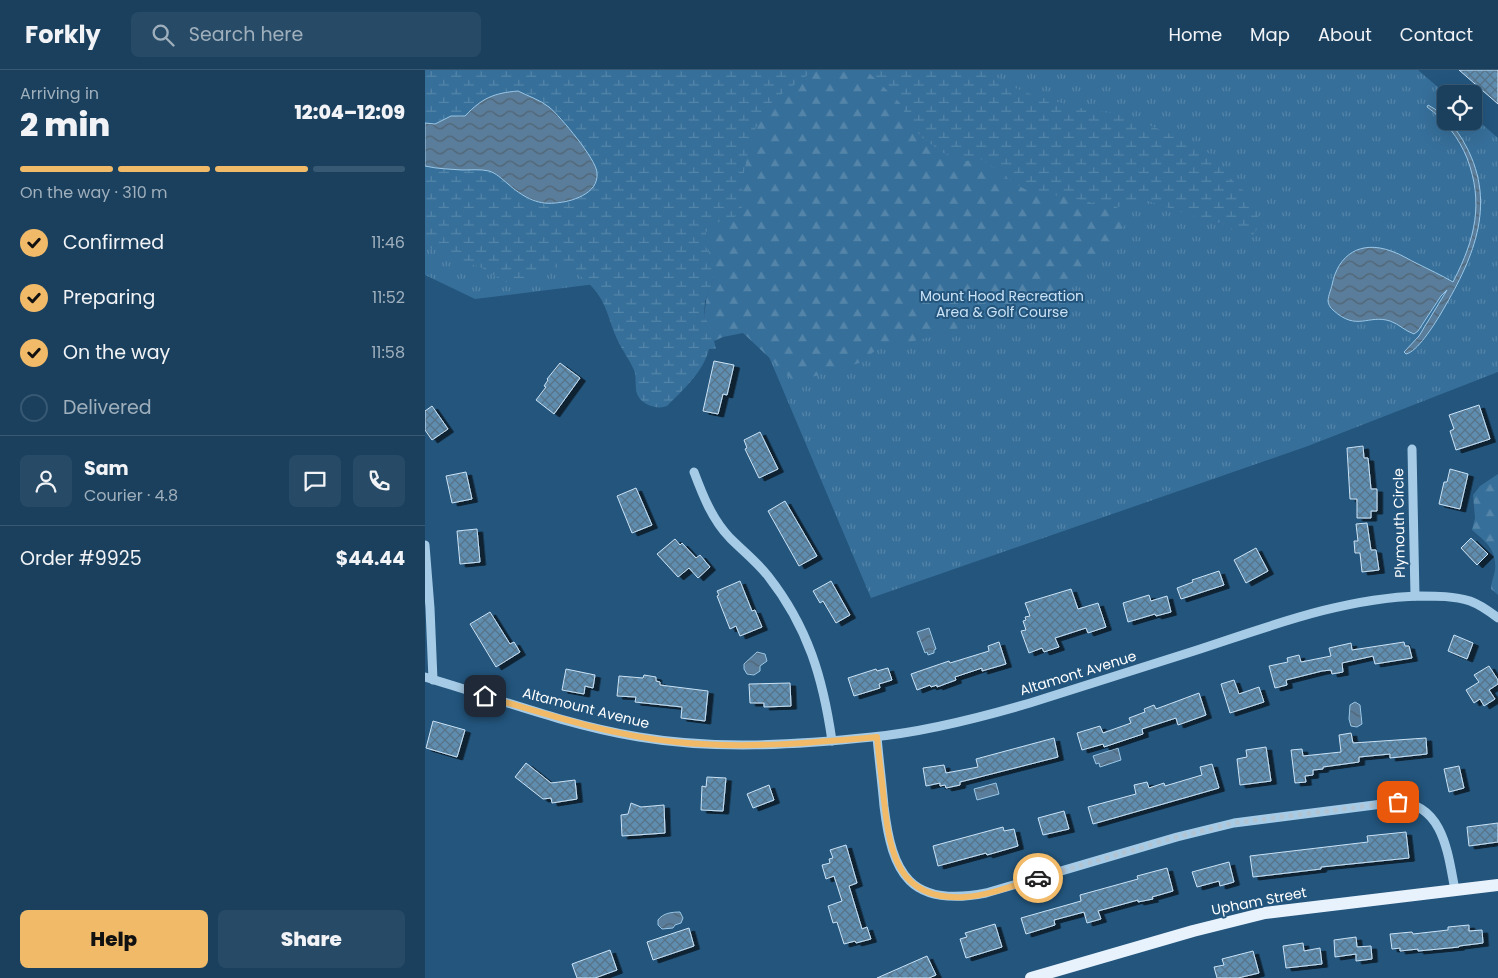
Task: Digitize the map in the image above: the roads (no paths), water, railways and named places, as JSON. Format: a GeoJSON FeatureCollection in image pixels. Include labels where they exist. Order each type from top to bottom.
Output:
{"type":"FeatureCollection","features":[{"type":"Feature","properties":{"kind":"main road","name":"Upham Street"},"geometry":{"type":"LineString","coordinates":[[1031,978],[1193,931],[1265,913],[1498,885]]}},
{"type":"Feature","properties":{"kind":"street","name":"Plymouth Circle"},"geometry":{"type":"LineString","coordinates":[[1412,449],[1415,596]]}},
{"type":"Feature","properties":{"kind":"street"},"geometry":{"type":"LineString","coordinates":[[694,472],[713,516],[731,538],[768,576],[781,593],[800,627],[811,650],[821,681],[832,741]]}},
{"type":"Feature","properties":{"kind":"street"},"geometry":{"type":"LineString","coordinates":[[425,545],[430,608],[429,678]]}},
{"type":"Feature","properties":{"kind":"street","name":"Altamont Avenue"},"geometry":{"type":"LineString","coordinates":[[655,739],[737,745],[832,741],[877,737],[937,726],[1003,711],[1318,612],[1363,602],[1415,596],[1441,596],[1468,600],[1498,618]]}},
{"type":"Feature","properties":{"kind":"street","name":"Altamount Avenue"},"geometry":{"type":"LineString","coordinates":[[429,678],[554,717],[623,734],[655,739]]}},
{"type":"Feature","properties":{"kind":"street"},"geometry":{"type":"LineString","coordinates":[[877,737],[888,835],[895,860],[908,880],[922,889],[938,895],[966,897],[986,893],[1177,837],[1234,823],[1398,802],[1418,807],[1431,817],[1437,825],[1444,839],[1455,890]]}},
{"type":"Feature","properties":{"kind":"water"},"geometry":{"type":"Polygon","coordinates":[[[518,91],[549,107],[569,128],[591,158],[597,173],[596,180],[594,186],[583,195],[576,199],[561,202],[542,203],[524,196],[489,171],[444,169],[425,166],[425,123],[435,124],[451,116],[465,116],[477,105],[495,95],[518,91]]]}},
{"type":"Feature","properties":{"kind":"water"},"geometry":{"type":"Polygon","coordinates":[[[1428,105],[1437,111],[1437,115],[1434,112],[1427,107],[1428,105]]]}},
{"type":"Feature","properties":{"kind":"water"},"geometry":{"type":"Polygon","coordinates":[[[1451,130],[1456,130],[1459,134],[1475,168],[1480,190],[1480,212],[1477,233],[1471,254],[1452,295],[1425,338],[1406,354],[1404,352],[1419,336],[1447,290],[1414,334],[1390,321],[1382,319],[1356,321],[1341,317],[1330,307],[1328,298],[1335,274],[1345,258],[1352,252],[1370,247],[1395,252],[1453,282],[1472,235],[1476,206],[1472,174],[1460,143],[1451,130]]]}},
{"type":"Feature","properties":{"kind":"water"},"geometry":{"type":"Polygon","coordinates":[[[929,628],[936,649],[934,653],[928,655],[927,652],[925,653],[917,632],[929,628]]]}},
{"type":"Feature","properties":{"kind":"water"},"geometry":{"type":"Polygon","coordinates":[[[757,652],[765,654],[767,661],[760,666],[760,671],[754,675],[747,674],[744,664],[757,652]]]}},
{"type":"Feature","properties":{"kind":"water"},"geometry":{"type":"Polygon","coordinates":[[[1355,702],[1360,705],[1362,724],[1357,727],[1351,726],[1349,719],[1350,705],[1355,702]]]}},
{"type":"Feature","properties":{"kind":"water"},"geometry":{"type":"Polygon","coordinates":[[[1118,748],[1121,760],[1100,767],[1099,763],[1096,764],[1093,756],[1118,748]]]}},
{"type":"Feature","properties":{"kind":"water"},"geometry":{"type":"Polygon","coordinates":[[[996,783],[999,794],[977,800],[974,789],[996,783]]]}},
{"type":"Feature","properties":{"kind":"water"},"geometry":{"type":"Polygon","coordinates":[[[680,912],[683,918],[681,923],[673,928],[662,929],[658,925],[658,920],[665,914],[680,912]]]}},
{"type":"Feature","properties":{"kind":"park label","name":"Mount Hood Recreation Area & Golf Course"},"geometry":{"type":"Point","coordinates":[1002,304]}}]}
